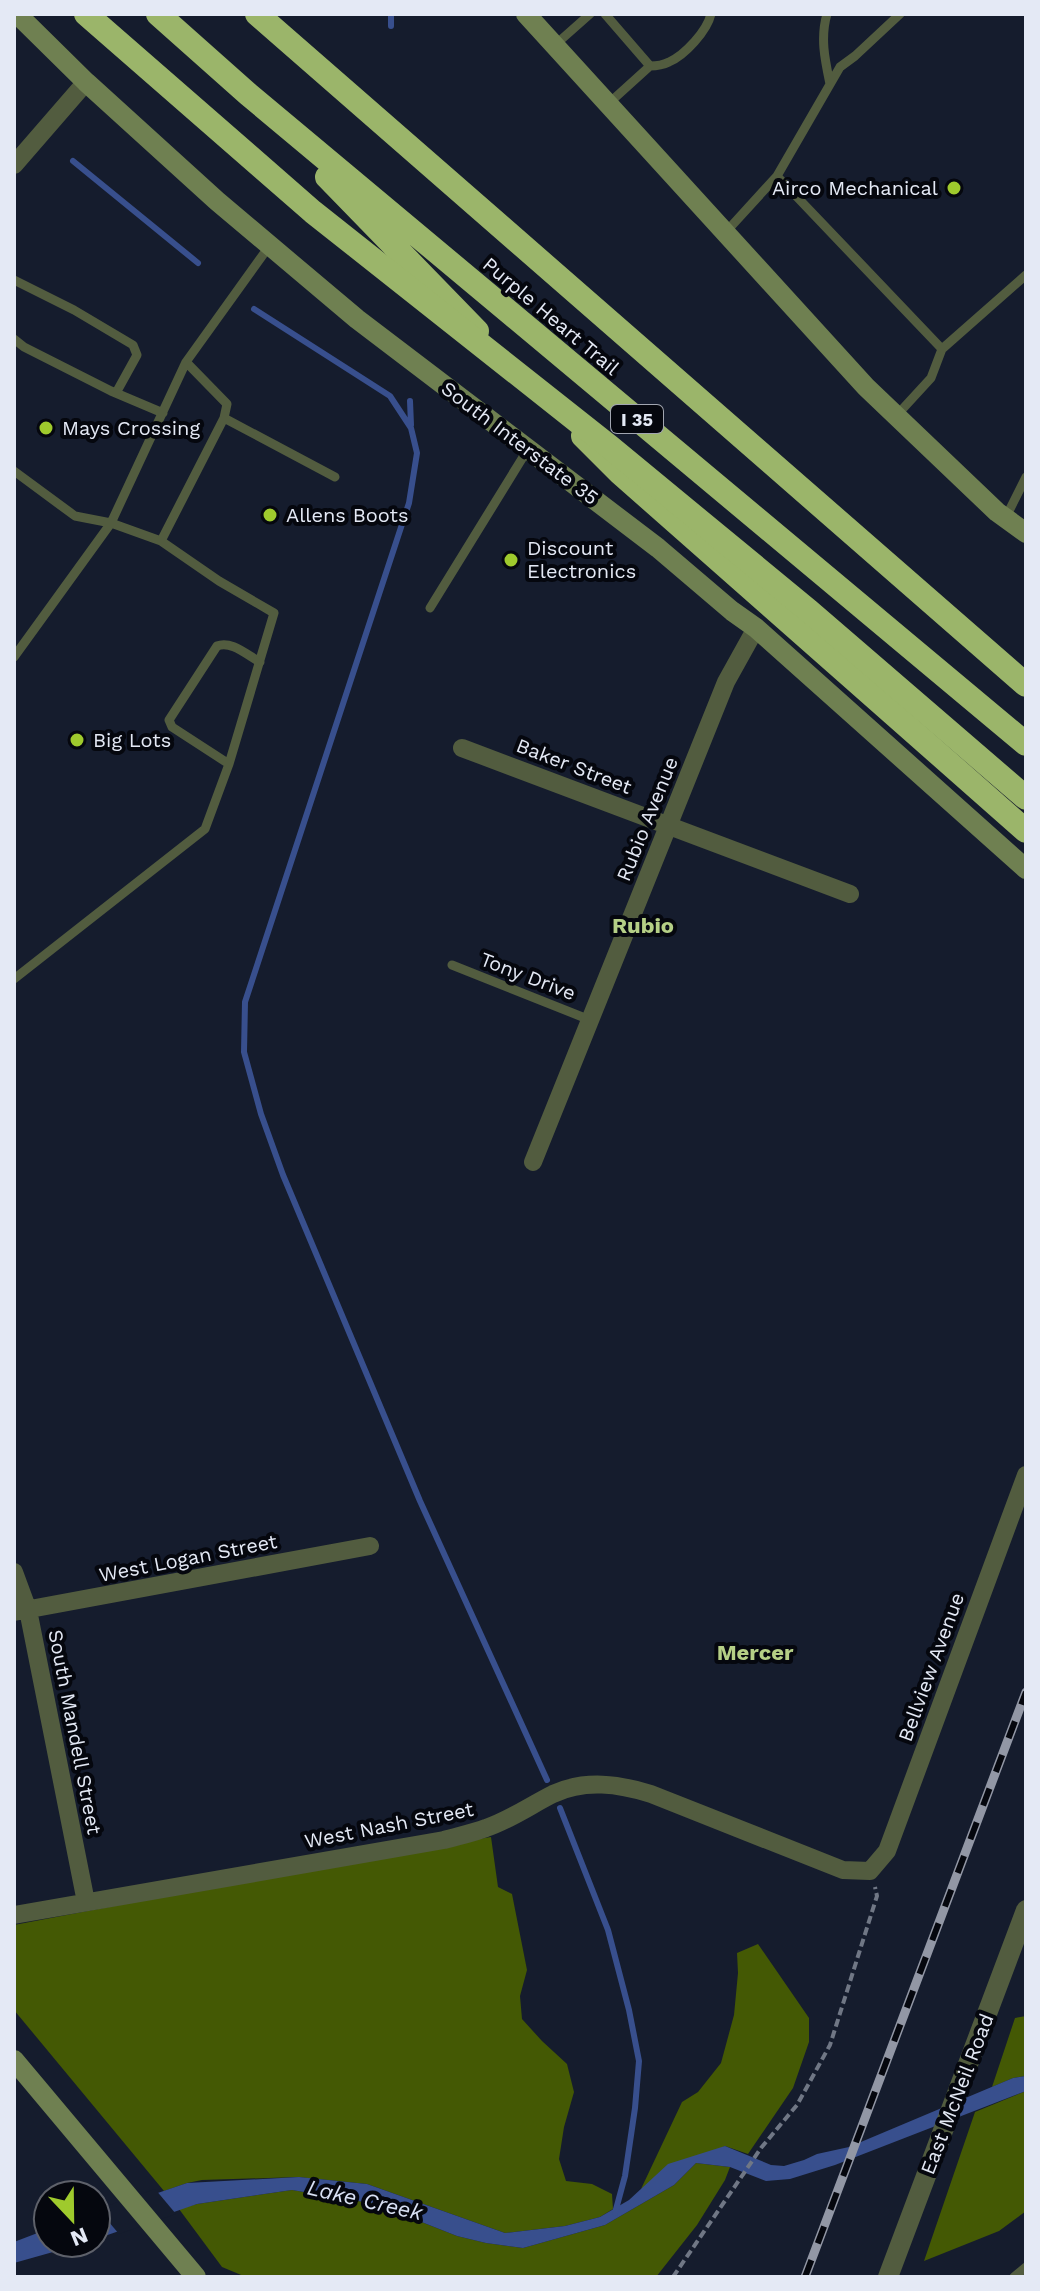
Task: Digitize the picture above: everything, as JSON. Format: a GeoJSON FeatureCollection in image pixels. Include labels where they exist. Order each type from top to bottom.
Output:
{"type":"FeatureCollection","features":[{"type":"Feature","properties":{"kind":"highway"},"geometry":{"type":"LineString","coordinates":[[86,14],[313,212],[610,447],[1026,798]]}},
{"type":"Feature","properties":{"kind":"highway","name":"Purple Heart Trail"},"geometry":{"type":"LineString","coordinates":[[158,14],[248,94],[1026,744]]}},
{"type":"Feature","properties":{"kind":"highway","name":"Purple Heart Trail"},"geometry":{"type":"LineString","coordinates":[[257,14],[1026,685]]}},
{"type":"Feature","properties":{"kind":"highway"},"geometry":{"type":"LineString","coordinates":[[271,14],[301,50]]}},
{"type":"Feature","properties":{"kind":"highway"},"geometry":{"type":"LineString","coordinates":[[248,94],[418,272],[620,473],[1026,831]]}},
{"type":"Feature","properties":{"kind":"main road","name":"South Interstate 35"},"geometry":{"type":"LineString","coordinates":[[17,14],[86,82],[217,201],[357,319],[658,548],[756,628],[1025,868]]}},
{"type":"Feature","properties":{"kind":"main road"},"geometry":{"type":"LineString","coordinates":[[526,14],[866,387],[997,512],[1026,533]]}},
{"type":"Feature","properties":{"kind":"main road"},"geometry":{"type":"LineString","coordinates":[[14,2060],[196,2277]]}},
{"type":"Feature","properties":{"kind":"street"},"geometry":{"type":"LineString","coordinates":[[14,165],[86,82]]}},
{"type":"Feature","properties":{"kind":"street","name":"Rubio Avenue"},"geometry":{"type":"LineString","coordinates":[[533,1162],[726,682],[756,628]]}},
{"type":"Feature","properties":{"kind":"street","name":"Baker Street"},"geometry":{"type":"LineString","coordinates":[[462,748],[850,894]]}},
{"type":"Feature","properties":{"kind":"street","name":"Bellview Avenue"},"geometry":{"type":"LineString","coordinates":[[870,1871],[887,1851],[1026,1475]]}},
{"type":"Feature","properties":{"kind":"street","name":"West Logan Street"},"geometry":{"type":"LineString","coordinates":[[21,1611],[370,1546]]}},
{"type":"Feature","properties":{"kind":"street","name":"South Mandell Street"},"geometry":{"type":"LineString","coordinates":[[14,1572],[86,1902]]}},
{"type":"Feature","properties":{"kind":"street","name":"West Nash Street"},"geometry":{"type":"LineString","coordinates":[[14,1915],[444,1840],[487,1828],[556,1793],[573,1787],[602,1784],[626,1786],[651,1794],[843,1870],[870,1871]]}},
{"type":"Feature","properties":{"kind":"street","name":"East McNeil Road"},"geometry":{"type":"LineString","coordinates":[[888,2277],[1026,1910]]}},
{"type":"Feature","properties":{"kind":"lane"},"geometry":{"type":"LineString","coordinates":[[555,45],[590,14]]}},
{"type":"Feature","properties":{"kind":"lane"},"geometry":{"type":"LineString","coordinates":[[605,14],[650,66]]}},
{"type":"Feature","properties":{"kind":"lane"},"geometry":{"type":"LineString","coordinates":[[608,104],[650,66],[671,62],[701,36],[711,14]]}},
{"type":"Feature","properties":{"kind":"lane"},"geometry":{"type":"LineString","coordinates":[[827,14],[823,48],[830,84]]}},
{"type":"Feature","properties":{"kind":"lane"},"geometry":{"type":"LineString","coordinates":[[725,233],[777,176],[840,67],[900,14]]}},
{"type":"Feature","properties":{"kind":"lane"},"geometry":{"type":"LineString","coordinates":[[777,176],[942,349]]}},
{"type":"Feature","properties":{"kind":"lane"},"geometry":{"type":"LineString","coordinates":[[14,657],[111,523],[186,362],[270,245]]}},
{"type":"Feature","properties":{"kind":"lane"},"geometry":{"type":"LineString","coordinates":[[897,415],[931,378],[942,349],[1026,275]]}},
{"type":"Feature","properties":{"kind":"lane"},"geometry":{"type":"LineString","coordinates":[[14,280],[74,310],[133,345],[137,355],[116,393]]}},
{"type":"Feature","properties":{"kind":"lane"},"geometry":{"type":"LineString","coordinates":[[14,339],[116,393],[163,413]]}},
{"type":"Feature","properties":{"kind":"lane"},"geometry":{"type":"LineString","coordinates":[[161,541],[224,418],[227,404],[186,362]]}},
{"type":"Feature","properties":{"kind":"lane"},"geometry":{"type":"LineString","coordinates":[[224,418],[335,477]]}},
{"type":"Feature","properties":{"kind":"lane"},"geometry":{"type":"LineString","coordinates":[[430,608],[528,449]]}},
{"type":"Feature","properties":{"kind":"lane"},"geometry":{"type":"LineString","coordinates":[[14,471],[75,516],[111,523],[161,541],[219,581],[274,613],[229,764],[205,829],[14,979]]}},
{"type":"Feature","properties":{"kind":"lane"},"geometry":{"type":"LineString","coordinates":[[1006,517],[1026,477]]}},
{"type":"Feature","properties":{"kind":"lane"},"geometry":{"type":"LineString","coordinates":[[229,764],[172,727],[169,720],[217,646],[229,644],[260,662]]}},
{"type":"Feature","properties":{"kind":"lane","name":"Tony Drive"},"geometry":{"type":"LineString","coordinates":[[452,965],[590,1020]]}},
{"type":"Feature","properties":{"kind":"lane"},"geometry":{"type":"LineString","coordinates":[[1014,2277],[1026,2267]]}},
{"type":"Feature","properties":{"kind":"path"},"geometry":{"type":"LineString","coordinates":[[673,2277],[761,2148],[797,2105],[830,2045],[877,1896],[870,1871]]}},
{"type":"Feature","properties":{"kind":"green space"},"geometry":{"type":"Polygon","coordinates":[[[491,1837],[498,1887],[512,1894],[527,1970],[520,1996],[522,2019],[567,2064],[574,2092],[559,2159],[566,2181],[592,2184],[612,2194],[613,2209],[600,2217],[565,2226],[505,2233],[367,2184],[298,2177],[202,2180],[164,2191],[14,2010],[14,1925],[491,1837]]]}},
{"type":"Feature","properties":{"kind":"green space"},"geometry":{"type":"Polygon","coordinates":[[[758,1944],[809,2018],[809,2042],[793,2088],[748,2154],[725,2146],[641,2189],[682,2102],[698,2092],[721,2063],[734,2015],[737,1953],[758,1944]]]}},
{"type":"Feature","properties":{"kind":"green space"},"geometry":{"type":"Polygon","coordinates":[[[1026,2016],[1026,2076],[992,2087],[1015,2018],[1026,2016]]]}},
{"type":"Feature","properties":{"kind":"green space"},"geometry":{"type":"Polygon","coordinates":[[[1026,2091],[1026,2211],[999,2231],[924,2261],[975,2112],[1026,2091]]]}},
{"type":"Feature","properties":{"kind":"green space"},"geometry":{"type":"Polygon","coordinates":[[[696,2163],[730,2167],[697,2225],[656,2277],[246,2277],[222,2267],[179,2209],[292,2190],[376,2204],[457,2236],[523,2248],[605,2225],[674,2185],[696,2163]]]}},
{"type":"Feature","properties":{"kind":"water","name":"Lake Creek"},"geometry":{"type":"Polygon","coordinates":[[[1026,2076],[1026,2091],[835,2165],[790,2179],[766,2181],[730,2167],[696,2163],[674,2185],[605,2225],[523,2248],[457,2236],[376,2204],[292,2190],[197,2204],[112,2233],[112,2209],[187,2183],[299,2177],[367,2184],[505,2233],[565,2226],[600,2217],[629,2200],[668,2164],[725,2146],[771,2165],[784,2166],[849,2147],[1013,2078],[1026,2076]]]}},
{"type":"Feature","properties":{"kind":"water"},"geometry":{"type":"Polygon","coordinates":[[[32,2235],[32,2258],[14,2263],[14,2242],[32,2235]]]}},
{"type":"Feature","properties":{"kind":"pier"},"geometry":{"type":"Polygon","coordinates":[[[155,2189],[176,2214],[119,2234],[112,2226],[112,2204],[155,2189]]]}},
{"type":"Feature","properties":{"kind":"waterway"},"geometry":{"type":"LineString","coordinates":[[391,14],[391,26]]}},
{"type":"Feature","properties":{"kind":"waterway"},"geometry":{"type":"LineString","coordinates":[[73,161],[198,263]]}},
{"type":"Feature","properties":{"kind":"waterway"},"geometry":{"type":"LineString","coordinates":[[254,309],[390,396],[411,428],[417,453],[409,503],[245,1002],[244,1052],[261,1114],[283,1175],[420,1501],[547,1780]]}},
{"type":"Feature","properties":{"kind":"waterway"},"geometry":{"type":"LineString","coordinates":[[410,401],[411,425]]}},
{"type":"Feature","properties":{"kind":"waterway"},"geometry":{"type":"LineString","coordinates":[[560,1808],[608,1930],[639,2061],[625,2176],[615,2213]]}},
{"type":"Feature","properties":{"kind":"railway"},"geometry":{"type":"LineString","coordinates":[[805,2277],[1026,1692]]}},
{"type":"Feature","properties":{"kind":"place","name":"Airco Mechanical"},"geometry":{"type":"Point","coordinates":[954,188]}},
{"type":"Feature","properties":{"kind":"place","name":"Mays Crossing"},"geometry":{"type":"Point","coordinates":[46,428]}},
{"type":"Feature","properties":{"kind":"place","name":"Allens Boots"},"geometry":{"type":"Point","coordinates":[270,515]}},
{"type":"Feature","properties":{"kind":"place","name":"Discount Electronics"},"geometry":{"type":"Point","coordinates":[511,560]}},
{"type":"Feature","properties":{"kind":"place","name":"Big Lots"},"geometry":{"type":"Point","coordinates":[77,740]}},
{"type":"Feature","properties":{"kind":"district","name":"Rubio"},"geometry":{"type":"Point","coordinates":[643,925]}},
{"type":"Feature","properties":{"kind":"district","name":"Mercer"},"geometry":{"type":"Point","coordinates":[755,1652]}}]}
